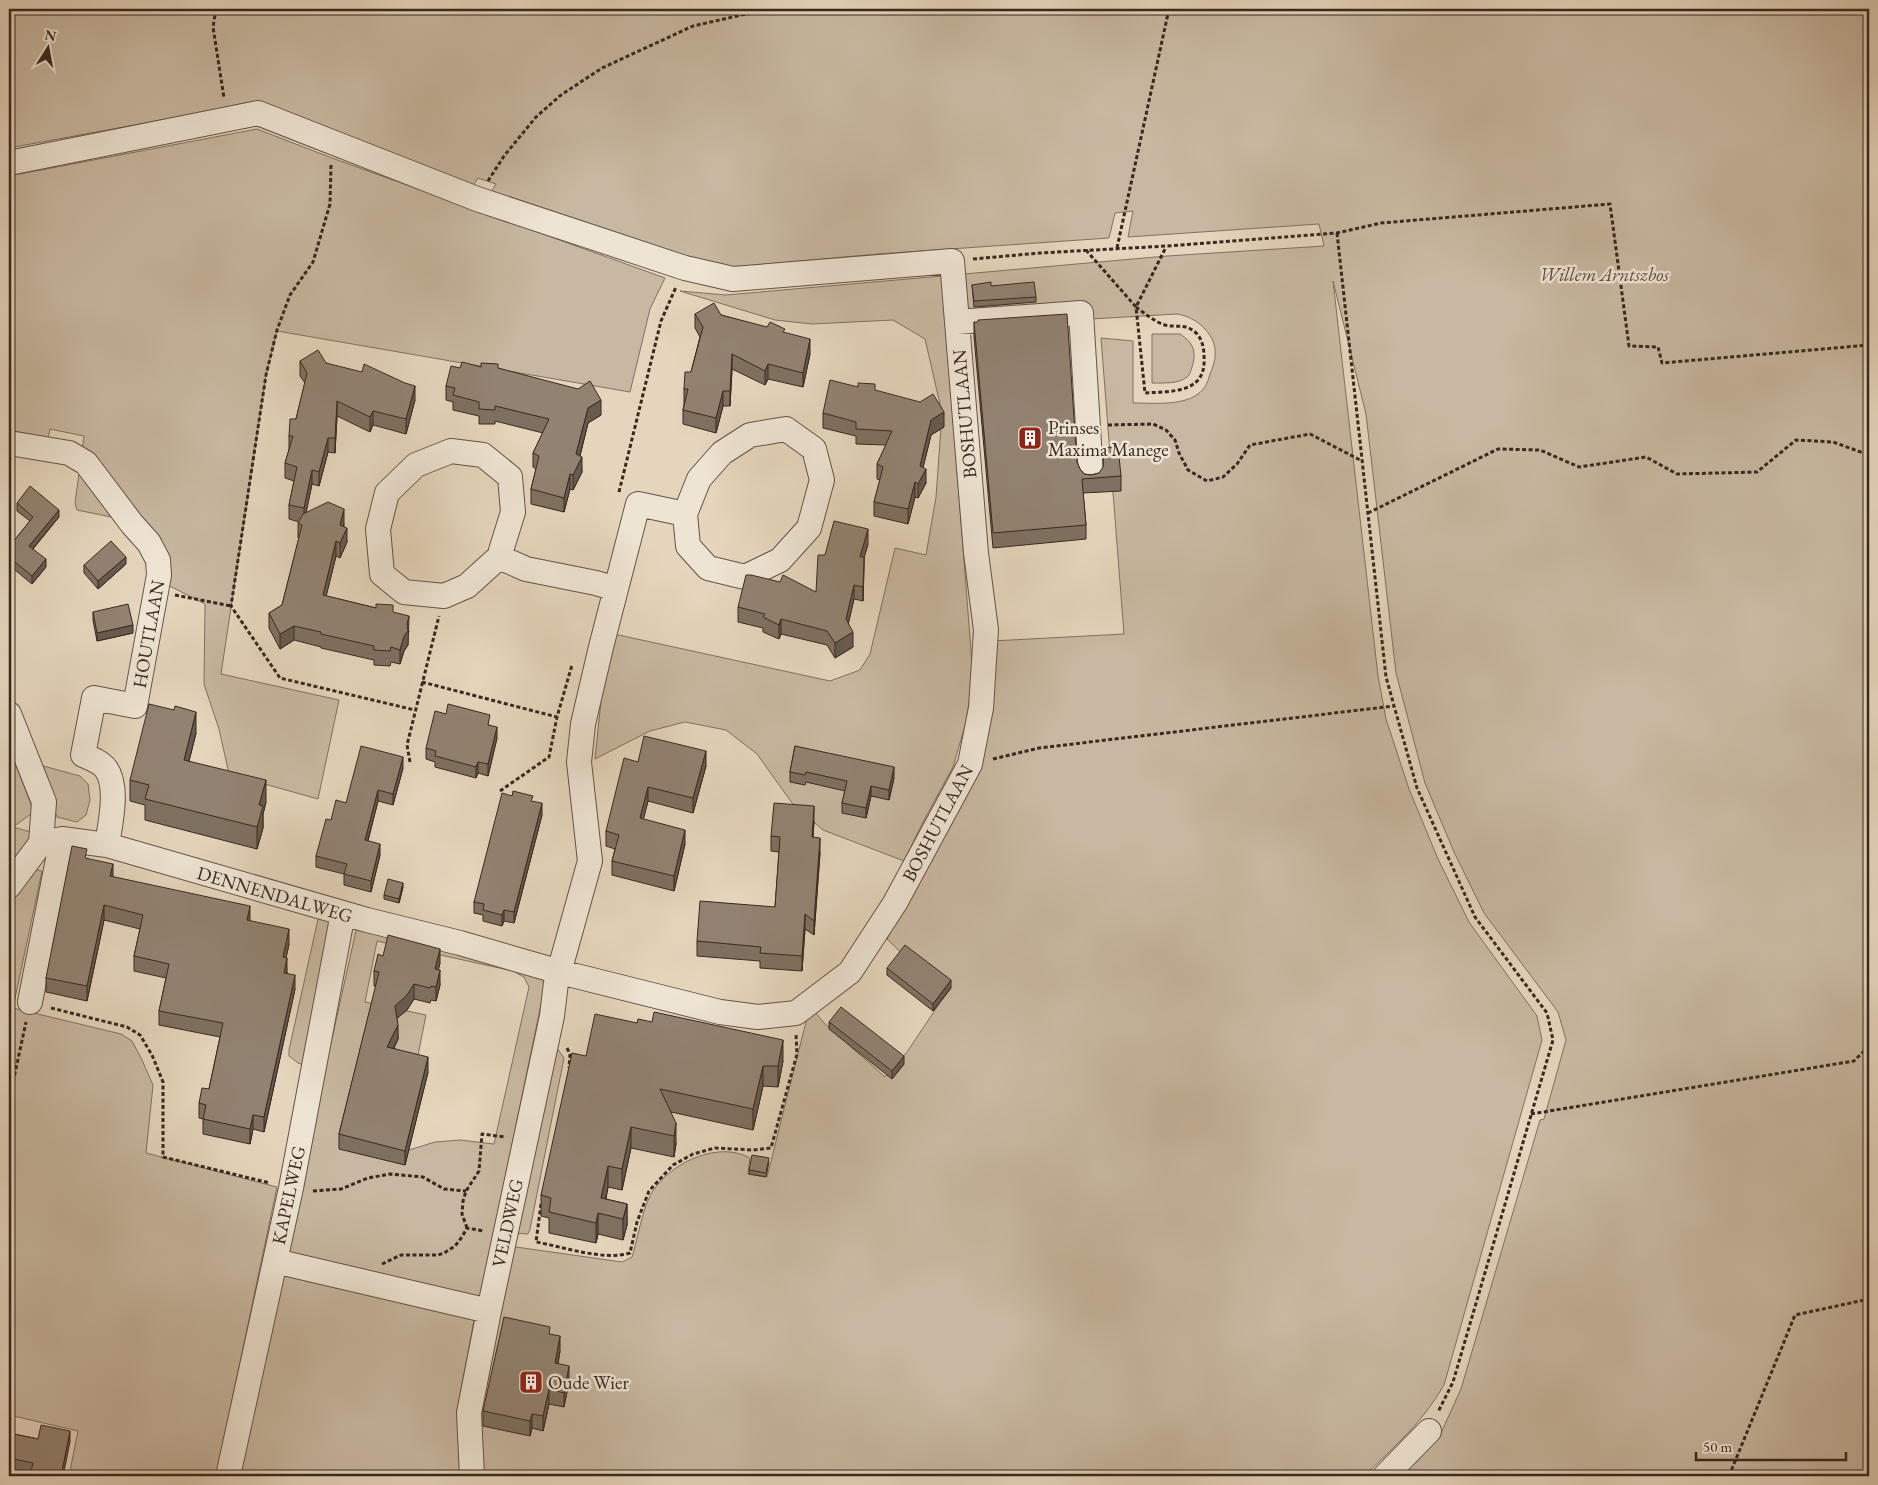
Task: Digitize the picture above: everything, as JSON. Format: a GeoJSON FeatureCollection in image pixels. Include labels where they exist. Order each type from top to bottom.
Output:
{"type":"FeatureCollection","features":[{"type":"Feature","properties":{"kind":"lane"},"geometry":{"type":"LineString","coordinates":[[9,163],[258,113],[477,198],[685,268],[733,279],[952,261]]}},
{"type":"Feature","properties":{"kind":"lane","name":"BOSHUTLAAN"},"geometry":{"type":"LineString","coordinates":[[560,972],[720,1012],[758,1018],[796,1013],[850,972],[894,903],[970,764],[981,708],[986,630],[976,553],[952,261]]}},
{"type":"Feature","properties":{"kind":"lane"},"geometry":{"type":"LineString","coordinates":[[956,322],[1081,313],[1092,476]]}},
{"type":"Feature","properties":{"kind":"lane"},"geometry":{"type":"LineString","coordinates":[[786,429],[814,448],[822,480],[809,528],[780,560],[745,577],[708,568],[688,546],[685,514],[699,479],[722,453],[750,435],[786,429]]}},
{"type":"Feature","properties":{"kind":"lane","name":"HOUTLAAN"},"geometry":{"type":"LineString","coordinates":[[9,443],[69,453],[86,463],[132,524],[149,543],[158,560],[159,575],[135,706],[94,698],[83,755],[106,769],[112,790],[112,813],[107,845]]}},
{"type":"Feature","properties":{"kind":"lane"},"geometry":{"type":"LineString","coordinates":[[451,451],[484,455],[510,477],[513,512],[499,557],[467,586],[444,596],[404,592],[382,574],[378,529],[387,493],[416,465],[451,451]]}},
{"type":"Feature","properties":{"kind":"lane","name":"VELDWEG"},"geometry":{"type":"LineString","coordinates":[[472,1476],[469,1413],[552,1016],[556,983],[590,862],[579,762],[583,724],[606,586],[638,504],[685,514]]}},
{"type":"Feature","properties":{"kind":"lane"},"geometry":{"type":"LineString","coordinates":[[499,557],[526,569],[606,586]]}},
{"type":"Feature","properties":{"kind":"lane"},"geometry":{"type":"LineString","coordinates":[[9,714],[44,802],[52,841],[30,1002]]}},
{"type":"Feature","properties":{"kind":"lane"},"geometry":{"type":"LineString","coordinates":[[9,886],[52,841]]}},
{"type":"Feature","properties":{"kind":"lane","name":"DENNENDALWEG"},"geometry":{"type":"LineString","coordinates":[[52,841],[107,845],[343,913],[460,943],[560,972]]}},
{"type":"Feature","properties":{"kind":"lane","name":"KAPELWEG"},"geometry":{"type":"LineString","coordinates":[[228,1476],[291,1188],[343,913]]}},
{"type":"Feature","properties":{"kind":"lane"},"geometry":{"type":"LineString","coordinates":[[275,1261],[489,1311]]}},
{"type":"Feature","properties":{"kind":"lane"},"geometry":{"type":"LineString","coordinates":[[1385,1476],[1430,1431]]}},
{"type":"Feature","properties":{"kind":"path"},"geometry":{"type":"LineString","coordinates":[[216,9],[213,26],[227,119]]}},
{"type":"Feature","properties":{"kind":"path"},"geometry":{"type":"LineString","coordinates":[[477,198],[504,156],[536,117],[561,95],[602,68],[693,26],[746,14],[783,9]]}},
{"type":"Feature","properties":{"kind":"path"},"geometry":{"type":"LineString","coordinates":[[1117,248],[1169,9]]}},
{"type":"Feature","properties":{"kind":"path"},"geometry":{"type":"LineString","coordinates":[[332,142],[330,204],[313,262],[290,295],[266,375],[231,606],[280,678],[415,710]]}},
{"type":"Feature","properties":{"kind":"path"},"geometry":{"type":"LineString","coordinates":[[952,261],[1086,250],[1337,234],[1381,223],[1610,204],[1630,346],[1658,347],[1662,363],[1869,346]]}},
{"type":"Feature","properties":{"kind":"path"},"geometry":{"type":"LineString","coordinates":[[1337,234],[1386,677],[1417,788],[1475,917],[1547,1013],[1553,1040],[1453,1382],[1430,1431]]}},
{"type":"Feature","properties":{"kind":"path"},"geometry":{"type":"LineString","coordinates":[[1086,250],[1136,307],[1165,325],[1182,325],[1195,332],[1203,344],[1204,361],[1201,377],[1194,386],[1178,391],[1145,393],[1136,307],[1167,246]]}},
{"type":"Feature","properties":{"kind":"path"},"geometry":{"type":"LineString","coordinates":[[617,499],[661,321],[685,268]]}},
{"type":"Feature","properties":{"kind":"path"},"geometry":{"type":"LineString","coordinates":[[1088,426],[1153,424],[1166,430],[1175,440],[1188,470],[1207,481],[1223,477],[1237,464],[1250,445],[1310,434],[1362,461]]}},
{"type":"Feature","properties":{"kind":"path"},"geometry":{"type":"LineString","coordinates":[[1368,513],[1498,448],[1540,450],[1579,467],[1646,457],[1677,474],[1757,472],[1796,440],[1833,442],[1869,455]]}},
{"type":"Feature","properties":{"kind":"path"},"geometry":{"type":"LineString","coordinates":[[156,592],[231,606]]}},
{"type":"Feature","properties":{"kind":"path"},"geometry":{"type":"LineString","coordinates":[[410,762],[407,745],[444,596]]}},
{"type":"Feature","properties":{"kind":"path"},"geometry":{"type":"LineString","coordinates":[[500,790],[549,757],[557,717],[574,660]]}},
{"type":"Feature","properties":{"kind":"path"},"geometry":{"type":"LineString","coordinates":[[422,682],[583,724]]}},
{"type":"Feature","properties":{"kind":"path"},"geometry":{"type":"LineString","coordinates":[[970,764],[1039,748],[1394,706]]}},
{"type":"Feature","properties":{"kind":"path"},"geometry":{"type":"LineString","coordinates":[[9,1101],[30,1002],[127,1027],[140,1035],[152,1055],[162,1082],[163,1157],[291,1188],[326,1191],[341,1189],[368,1178],[390,1174],[423,1177],[444,1189],[466,1191]]}},
{"type":"Feature","properties":{"kind":"path"},"geometry":{"type":"LineString","coordinates":[[542,1196],[536,1242],[590,1253],[618,1256],[630,1253],[637,1222],[649,1191],[673,1165],[693,1154],[714,1148],[753,1150],[771,1148],[797,1054],[796,1013]]}},
{"type":"Feature","properties":{"kind":"path"},"geometry":{"type":"LineString","coordinates":[[566,1046],[570,1054],[568,1071]]}},
{"type":"Feature","properties":{"kind":"path"},"geometry":{"type":"LineString","coordinates":[[1531,1114],[1854,1060],[1869,1046]]}},
{"type":"Feature","properties":{"kind":"path"},"geometry":{"type":"LineString","coordinates":[[366,1282],[372,1271],[394,1257],[401,1255],[438,1255],[455,1246],[462,1238],[467,1228],[462,1214],[463,1201],[466,1191],[479,1171],[482,1134],[525,1141]]}},
{"type":"Feature","properties":{"kind":"path"},"geometry":{"type":"LineString","coordinates":[[467,1228],[505,1235]]}},
{"type":"Feature","properties":{"kind":"path"},"geometry":{"type":"LineString","coordinates":[[1729,1476],[1795,1315],[1869,1300]]}},
{"type":"Feature","properties":{"kind":"green space","name":"Willem Arntszbos"},"geometry":{"type":"Polygon","coordinates":[[[9,9],[1869,9],[1869,1476],[1399,1476],[1441,1433],[1461,1389],[1540,1120],[1544,1119],[1566,1040],[1558,1012],[1484,913],[1454,852],[1425,783],[1396,673],[1366,414],[1333,281],[1378,676],[1386,719],[1409,789],[1438,859],[1469,922],[1537,1016],[1542,1040],[1444,1385],[1427,1411],[1364,1476],[716,1476],[700,1473],[691,1476],[482,1476],[476,1411],[509,1246],[622,1262],[632,1257],[644,1211],[651,1194],[663,1178],[685,1162],[698,1156],[712,1153],[738,1153],[750,1158],[748,1174],[767,1177],[810,1006],[825,1024],[885,1077],[907,1052],[945,995],[887,939],[922,872],[987,727],[995,678],[992,641],[1124,634],[1101,338],[1133,341],[1133,403],[1158,403],[1176,402],[1191,398],[1203,390],[1215,359],[1215,348],[1212,338],[1194,320],[1177,314],[968,326],[964,274],[1167,256],[1324,246],[1319,224],[1128,237],[1133,211],[1115,213],[1109,238],[878,254],[722,268],[490,194],[496,184],[478,178],[472,187],[216,110],[9,148],[9,9]]]}},
{"type":"Feature","properties":{"kind":"green space"},"geometry":{"type":"Polygon","coordinates":[[[257,129],[332,158],[665,278],[650,309],[630,392],[277,331],[266,375],[221,674],[339,700],[318,799],[229,774],[219,729],[204,684],[205,604],[156,579],[126,520],[77,510],[75,503],[84,436],[50,429],[48,438],[9,430],[9,176],[257,129]]]}},
{"type":"Feature","properties":{"kind":"green space"},"geometry":{"type":"Polygon","coordinates":[[[942,276],[973,677],[966,722],[953,767],[904,861],[823,830],[792,803],[757,754],[726,730],[685,722],[650,731],[595,759],[604,672],[614,634],[830,681],[860,670],[870,654],[895,548],[926,555],[936,497],[942,413],[925,339],[893,320],[812,324],[775,320],[680,291],[726,295],[942,276]]]}},
{"type":"Feature","properties":{"kind":"green space"},"geometry":{"type":"Polygon","coordinates":[[[1152,334],[1180,334],[1188,340],[1193,348],[1194,357],[1191,371],[1187,377],[1175,382],[1152,383],[1152,334]]]}},
{"type":"Feature","properties":{"kind":"green space"},"geometry":{"type":"Polygon","coordinates":[[[9,747],[34,812],[13,827],[38,834],[9,874],[9,747]]]}},
{"type":"Feature","properties":{"kind":"green space"},"geometry":{"type":"Polygon","coordinates":[[[36,764],[80,776],[88,784],[90,800],[86,815],[77,822],[57,817],[36,764]]]}},
{"type":"Feature","properties":{"kind":"green space"},"geometry":{"type":"Polygon","coordinates":[[[33,869],[42,871],[13,1008],[121,1034],[132,1041],[153,1085],[146,1153],[277,1187],[216,1476],[69,1476],[78,1431],[9,1415],[9,901],[33,869]]]}},
{"type":"Feature","properties":{"kind":"green space"},"geometry":{"type":"Polygon","coordinates":[[[320,910],[342,915],[309,1067],[298,1063],[289,1056],[289,1050],[320,910]]]}},
{"type":"Feature","properties":{"kind":"green space"},"geometry":{"type":"Polygon","coordinates":[[[359,917],[544,978],[544,990],[480,1299],[284,1255],[359,917]],[[377,941],[365,1002],[426,1015],[403,1131],[393,1155],[435,1142],[460,1140],[494,1144],[529,987],[524,977],[513,971],[377,941]]]}},
{"type":"Feature","properties":{"kind":"green space"},"geometry":{"type":"Polygon","coordinates":[[[554,1044],[564,1058],[530,1229],[528,1234],[511,1233],[554,1044]]]}},
{"type":"Feature","properties":{"kind":"green space"},"geometry":{"type":"Polygon","coordinates":[[[281,1271],[475,1315],[457,1411],[462,1476],[239,1476],[281,1271]]]}},
{"type":"Feature","properties":{"kind":"building"},"geometry":{"type":"Polygon","coordinates":[[[991,282],[991,286],[1034,282],[1036,297],[974,301],[972,285],[991,282]]]}},
{"type":"Feature","properties":{"kind":"building"},"geometry":{"type":"Polygon","coordinates":[[[714,303],[721,315],[767,327],[770,322],[785,329],[783,332],[810,339],[803,373],[768,364],[765,371],[732,354],[730,391],[723,391],[716,418],[683,410],[688,389],[684,389],[685,372],[691,372],[703,327],[695,314],[714,303]]]}},
{"type":"Feature","properties":{"kind":"building","name":"Prinses Maxima Manege"},"geometry":{"type":"Polygon","coordinates":[[[1067,314],[1077,462],[1084,474],[1099,473],[1103,467],[1104,448],[1118,447],[1121,476],[1082,479],[1086,525],[993,533],[974,322],[978,322],[978,320],[1067,314]]]}},
{"type":"Feature","properties":{"kind":"building"},"geometry":{"type":"Polygon","coordinates":[[[318,350],[326,363],[362,372],[364,364],[415,386],[406,419],[373,411],[370,417],[337,401],[335,438],[328,438],[319,472],[312,470],[304,508],[289,505],[297,467],[285,463],[293,436],[289,436],[290,419],[296,419],[307,373],[300,361],[318,350]]]}},
{"type":"Feature","properties":{"kind":"building"},"geometry":{"type":"Polygon","coordinates":[[[462,362],[481,367],[481,363],[498,364],[498,368],[578,389],[590,381],[601,400],[588,408],[576,454],[582,457],[573,475],[570,474],[564,498],[531,489],[539,456],[533,453],[549,419],[495,406],[495,410],[479,409],[479,402],[453,395],[455,388],[446,386],[451,366],[460,368],[462,362]]]}},
{"type":"Feature","properties":{"kind":"building"},"geometry":{"type":"Polygon","coordinates":[[[830,380],[858,387],[858,383],[875,384],[875,390],[920,402],[933,394],[944,412],[931,420],[920,466],[926,469],[918,484],[915,482],[908,509],[874,502],[883,467],[877,464],[892,431],[856,429],[856,422],[823,413],[830,380]]]}},
{"type":"Feature","properties":{"kind":"building"},"geometry":{"type":"Polygon","coordinates":[[[30,486],[59,510],[29,546],[46,559],[32,576],[9,557],[9,547],[33,517],[17,503],[30,486]]]}},
{"type":"Feature","properties":{"kind":"building"},"geometry":{"type":"Polygon","coordinates":[[[328,502],[344,509],[340,525],[347,528],[340,543],[336,541],[323,595],[376,608],[376,604],[393,605],[393,612],[409,616],[408,631],[404,636],[400,650],[391,647],[390,651],[374,650],[374,646],[294,626],[280,634],[269,613],[282,605],[302,525],[298,523],[303,514],[328,502]]]}},
{"type":"Feature","properties":{"kind":"building"},"geometry":{"type":"Polygon","coordinates":[[[834,521],[868,529],[860,557],[864,557],[863,587],[854,585],[846,619],[853,632],[835,643],[827,631],[781,619],[779,625],[763,617],[765,614],[738,607],[746,575],[780,582],[783,575],[816,592],[818,555],[825,555],[834,521]]]}},
{"type":"Feature","properties":{"kind":"building"},"geometry":{"type":"Polygon","coordinates":[[[111,541],[126,557],[98,581],[84,565],[111,541]]]}},
{"type":"Feature","properties":{"kind":"building"},"geometry":{"type":"Polygon","coordinates":[[[128,604],[133,625],[97,633],[93,612],[128,604]]]}},
{"type":"Feature","properties":{"kind":"building"},"geometry":{"type":"Polygon","coordinates":[[[149,704],[174,710],[175,706],[196,712],[184,760],[266,780],[259,805],[263,806],[257,827],[145,799],[149,785],[130,780],[149,704]]]}},
{"type":"Feature","properties":{"kind":"building"},"geometry":{"type":"Polygon","coordinates":[[[448,704],[490,715],[488,725],[497,727],[488,764],[478,762],[476,767],[435,756],[436,751],[426,748],[435,711],[446,714],[448,704]]]}},
{"type":"Feature","properties":{"kind":"building"},"geometry":{"type":"Polygon","coordinates":[[[644,736],[706,751],[693,798],[648,787],[640,818],[685,830],[674,876],[612,861],[619,835],[606,831],[624,758],[638,762],[644,736]]]}},
{"type":"Feature","properties":{"kind":"building"},"geometry":{"type":"Polygon","coordinates":[[[361,746],[403,757],[393,794],[378,790],[365,840],[380,844],[371,881],[344,874],[347,864],[316,856],[326,819],[331,820],[336,800],[346,803],[361,746]]]}},
{"type":"Feature","properties":{"kind":"building"},"geometry":{"type":"Polygon","coordinates":[[[795,746],[894,767],[889,790],[871,786],[866,808],[842,803],[847,781],[806,772],[805,775],[790,772],[795,746]]]}},
{"type":"Feature","properties":{"kind":"building"},"geometry":{"type":"Polygon","coordinates":[[[513,791],[533,796],[531,801],[542,803],[514,912],[504,910],[502,915],[483,910],[484,904],[474,902],[502,793],[512,796],[513,791]]]}},
{"type":"Feature","properties":{"kind":"building"},"geometry":{"type":"Polygon","coordinates":[[[774,803],[814,806],[812,837],[820,838],[814,921],[805,914],[802,956],[760,953],[761,947],[697,941],[700,901],[775,907],[780,837],[771,836],[774,803]]]}},
{"type":"Feature","properties":{"kind":"building"},"geometry":{"type":"Polygon","coordinates":[[[72,846],[87,849],[85,858],[113,864],[110,876],[250,906],[247,920],[289,929],[283,957],[287,958],[284,973],[295,975],[264,1117],[253,1115],[250,1129],[203,1119],[206,1105],[199,1103],[202,1088],[209,1089],[223,1023],[159,1011],[169,964],[134,956],[143,915],[104,905],[87,986],[46,978],[72,846]]]}},
{"type":"Feature","properties":{"kind":"building"},"geometry":{"type":"Polygon","coordinates":[[[388,879],[403,883],[399,899],[384,895],[388,879]]]}},
{"type":"Feature","properties":{"kind":"building"},"geometry":{"type":"Polygon","coordinates":[[[388,935],[440,949],[435,969],[440,970],[436,987],[431,986],[430,988],[414,984],[407,995],[395,1006],[398,1025],[387,1047],[428,1057],[405,1151],[339,1134],[379,972],[374,971],[378,954],[383,956],[388,935]]]}},
{"type":"Feature","properties":{"kind":"building"},"geometry":{"type":"Polygon","coordinates":[[[905,945],[951,980],[933,1004],[887,968],[905,945]]]}},
{"type":"Feature","properties":{"kind":"building"},"geometry":{"type":"Polygon","coordinates":[[[841,1007],[904,1056],[892,1071],[829,1022],[841,1007]]]}},
{"type":"Feature","properties":{"kind":"building"},"geometry":{"type":"Polygon","coordinates":[[[654,1012],[783,1040],[778,1066],[763,1066],[753,1109],[660,1089],[676,1123],[674,1136],[631,1127],[622,1169],[608,1166],[601,1198],[627,1204],[623,1219],[598,1213],[596,1223],[549,1212],[551,1198],[541,1195],[572,1053],[586,1056],[595,1014],[637,1023],[638,1019],[652,1022],[654,1012]]]}},
{"type":"Feature","properties":{"kind":"building"},"geometry":{"type":"Polygon","coordinates":[[[752,1155],[769,1158],[766,1173],[749,1170],[752,1155]]]}},
{"type":"Feature","properties":{"kind":"building","name":"Oude Wier"},"geometry":{"type":"Polygon","coordinates":[[[504,1317],[550,1327],[549,1334],[560,1336],[555,1363],[569,1366],[564,1393],[549,1389],[543,1416],[532,1414],[530,1421],[483,1411],[504,1317]]]}},
{"type":"Feature","properties":{"kind":"building"},"geometry":{"type":"Polygon","coordinates":[[[41,1425],[70,1431],[61,1476],[30,1476],[33,1463],[9,1458],[9,1433],[38,1439],[41,1425]]]}},
{"type":"Feature","properties":{"kind":"place","name":"Prinses Maxima Manege"},"geometry":{"type":"Point","coordinates":[1030,438]}},
{"type":"Feature","properties":{"kind":"place","name":"Oude Wier"},"geometry":{"type":"Point","coordinates":[531,1382]}}]}
